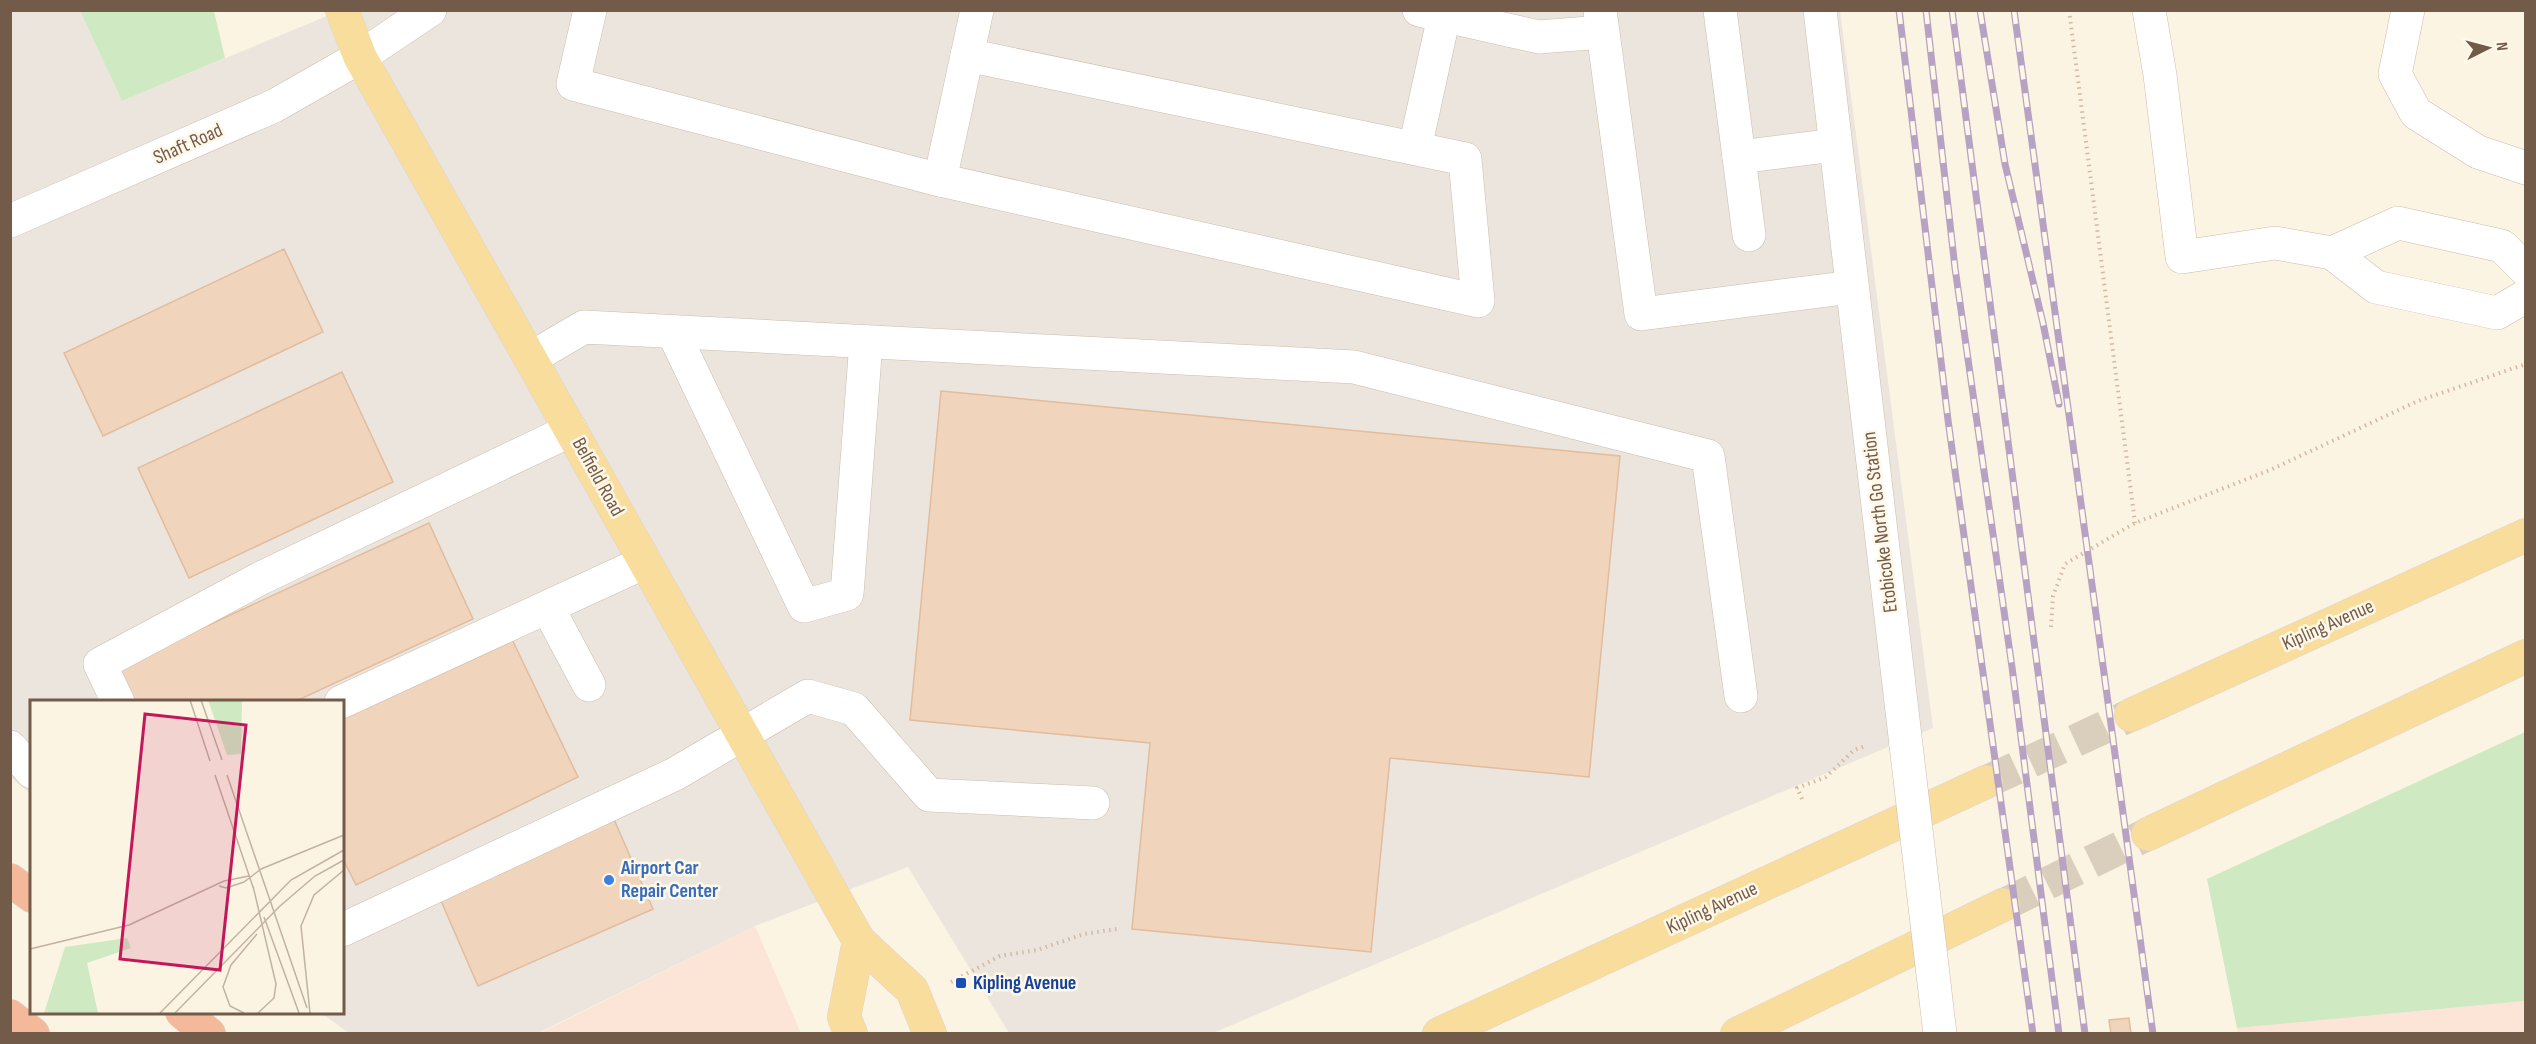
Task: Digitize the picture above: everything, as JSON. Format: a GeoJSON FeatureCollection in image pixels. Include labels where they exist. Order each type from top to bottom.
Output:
{"type":"FeatureCollection","features":[{"type":"Feature","properties":{"kind":"highway"},"geometry":{"type":"LineString","coordinates":[[10,880],[30,895]]}},
{"type":"Feature","properties":{"kind":"highway"},"geometry":{"type":"LineString","coordinates":[[184,1014],[209,1034]]}},
{"type":"Feature","properties":{"kind":"highway"},"geometry":{"type":"LineString","coordinates":[[10,1016],[33,1034]]}},
{"type":"Feature","properties":{"kind":"main road","name":"Belfield Road"},"geometry":{"type":"LineString","coordinates":[[342,10],[360,57],[859,941],[912,990],[930,1034]]}},
{"type":"Feature","properties":{"kind":"main road","name":"Kipling Avenue"},"geometry":{"type":"LineString","coordinates":[[2131,715],[2526,535]]}},
{"type":"Feature","properties":{"kind":"main road"},"geometry":{"type":"LineString","coordinates":[[2148,834],[2526,656]]}},
{"type":"Feature","properties":{"kind":"main road","name":"Kipling Avenue"},"geometry":{"type":"LineString","coordinates":[[1438,1034],[1986,782]]}},
{"type":"Feature","properties":{"kind":"main road"},"geometry":{"type":"LineString","coordinates":[[1737,1034],[2002,904]]}},
{"type":"Feature","properties":{"kind":"main road"},"geometry":{"type":"LineString","coordinates":[[851,1034],[844,1017],[859,941]]}},
{"type":"Feature","properties":{"kind":"street","name":"Shaft Road"},"geometry":{"type":"LineString","coordinates":[[10,221],[274,106],[360,57],[430,10]]}},
{"type":"Feature","properties":{"kind":"street"},"geometry":{"type":"LineString","coordinates":[[590,10],[573,84],[940,180],[1478,301],[1465,159],[967,55]]}},
{"type":"Feature","properties":{"kind":"street"},"geometry":{"type":"LineString","coordinates":[[940,180],[977,10]]}},
{"type":"Feature","properties":{"kind":"street"},"geometry":{"type":"LineString","coordinates":[[1720,10],[1749,235]]}},
{"type":"Feature","properties":{"kind":"street","name":"Etobicoke North Go Station"},"geometry":{"type":"LineString","coordinates":[[1820,10],[1940,1034]]}},
{"type":"Feature","properties":{"kind":"street"},"geometry":{"type":"LineString","coordinates":[[2149,10],[2160,75],[2182,257],[2275,243],[2332,253],[2376,287],[2497,313],[2526,296]]}},
{"type":"Feature","properties":{"kind":"street"},"geometry":{"type":"LineString","coordinates":[[2408,10],[2395,74],[2416,113],[2478,152],[2526,168]]}},
{"type":"Feature","properties":{"kind":"street"},"geometry":{"type":"LineString","coordinates":[[1414,148],[1432,13],[1539,37],[1601,21],[1641,314],[1852,287]]}},
{"type":"Feature","properties":{"kind":"street"},"geometry":{"type":"LineString","coordinates":[[1739,157],[1835,145]]}},
{"type":"Feature","properties":{"kind":"street"},"geometry":{"type":"LineString","coordinates":[[2332,253],[2398,223],[2502,246],[2526,270]]}},
{"type":"Feature","properties":{"kind":"street"},"geometry":{"type":"LineString","coordinates":[[531,358],[584,327],[1354,367],[1708,456],[1742,696]]}},
{"type":"Feature","properties":{"kind":"street"},"geometry":{"type":"LineString","coordinates":[[673,332],[804,606],[847,594],[866,342]]}},
{"type":"Feature","properties":{"kind":"street"},"geometry":{"type":"LineString","coordinates":[[117,700],[100,664],[261,578],[571,430]]}},
{"type":"Feature","properties":{"kind":"street"},"geometry":{"type":"LineString","coordinates":[[344,700],[645,562]]}},
{"type":"Feature","properties":{"kind":"street"},"geometry":{"type":"LineString","coordinates":[[548,608],[589,685]]}},
{"type":"Feature","properties":{"kind":"street"},"geometry":{"type":"LineString","coordinates":[[344,929],[675,774],[808,696],[854,709],[929,795],[1093,803]]}},
{"type":"Feature","properties":{"kind":"street"},"geometry":{"type":"LineString","coordinates":[[10,747],[30,770]]}},
{"type":"Feature","properties":{"kind":"path"},"geometry":{"type":"LineString","coordinates":[[2069,10],[2135,523]]}},
{"type":"Feature","properties":{"kind":"path"},"geometry":{"type":"LineString","coordinates":[[2051,627],[2053,596],[2065,564],[2135,523],[2270,470],[2418,401],[2526,364]]}},
{"type":"Feature","properties":{"kind":"path"},"geometry":{"type":"LineString","coordinates":[[1802,799],[1797,788],[1826,777],[1854,750],[1870,744]]}},
{"type":"Feature","properties":{"kind":"path"},"geometry":{"type":"LineString","coordinates":[[916,999],[999,956],[1037,950],[1084,934],[1117,929]]}},
{"type":"Feature","properties":{"kind":"shaded area"},"geometry":{"type":"Polygon","coordinates":[[[10,11],[80,11],[122,101],[339,11],[1840,11],[1933,728],[1213,1033],[1009,1033],[908,867],[755,926],[538,1033],[349,1033],[322,1014],[344,1014],[344,700],[30,700],[30,793],[11,778],[10,11]]]}},
{"type":"Feature","properties":{"kind":"shaded area"},"geometry":{"type":"Polygon","coordinates":[[[755,926],[801,1033],[538,1034],[755,926]]]}},
{"type":"Feature","properties":{"kind":"shaded area"},"geometry":{"type":"Polygon","coordinates":[[[2525,1001],[2525,1033],[2238,1034],[2237,1028],[2525,1001]]]}},
{"type":"Feature","properties":{"kind":"green space"},"geometry":{"type":"Polygon","coordinates":[[[80,11],[214,11],[225,58],[122,101],[80,11]]]}},
{"type":"Feature","properties":{"kind":"green space"},"geometry":{"type":"Polygon","coordinates":[[[2525,732],[2525,1001],[2237,1028],[2207,879],[2525,732]]]}},
{"type":"Feature","properties":{"kind":"building"},"geometry":{"type":"Polygon","coordinates":[[[284,249],[323,332],[103,436],[64,353],[284,249]]]}},
{"type":"Feature","properties":{"kind":"building"},"geometry":{"type":"Polygon","coordinates":[[[342,372],[393,482],[189,578],[138,468],[342,372]]]}},
{"type":"Feature","properties":{"kind":"building"},"geometry":{"type":"Polygon","coordinates":[[[941,391],[1620,456],[1589,777],[1390,758],[1371,952],[1132,929],[1150,743],[910,720],[941,391]]]}},
{"type":"Feature","properties":{"kind":"building"},"geometry":{"type":"Polygon","coordinates":[[[429,523],[473,619],[298,700],[133,700],[118,667],[429,523]]]}},
{"type":"Feature","properties":{"kind":"building"},"geometry":{"type":"Polygon","coordinates":[[[509,633],[578,777],[356,885],[344,861],[344,713],[509,633]]]}},
{"type":"Feature","properties":{"kind":"building"},"geometry":{"type":"Polygon","coordinates":[[[613,817],[653,909],[478,986],[438,894],[613,817]]]}},
{"type":"Feature","properties":{"kind":"building"},"geometry":{"type":"Polygon","coordinates":[[[2129,1018],[2131,1034],[2111,1034],[2109,1020],[2129,1018]]]}},
{"type":"Feature","properties":{"kind":"tunnel"},"geometry":{"type":"LineString","coordinates":[[1986,782],[2131,715]]}},
{"type":"Feature","properties":{"kind":"tunnel"},"geometry":{"type":"LineString","coordinates":[[2003,905],[2148,834]]}},
{"type":"Feature","properties":{"kind":"railway"},"geometry":{"type":"LineString","coordinates":[[1899,10],[1948,420],[2033,1034]]}},
{"type":"Feature","properties":{"kind":"railway"},"geometry":{"type":"LineString","coordinates":[[1926,10],[1955,268],[2012,667],[2059,1034]]}},
{"type":"Feature","properties":{"kind":"railway"},"geometry":{"type":"LineString","coordinates":[[1952,10],[2085,1034]]}},
{"type":"Feature","properties":{"kind":"railway"},"geometry":{"type":"LineString","coordinates":[[1980,10],[2005,164],[2043,323],[2059,404]]}},
{"type":"Feature","properties":{"kind":"railway"},"geometry":{"type":"LineString","coordinates":[[2014,10],[2153,1034]]}},
{"type":"Feature","properties":{"kind":"place","name":"Airport Car Repair Center"},"geometry":{"type":"Point","coordinates":[609,880]}},
{"type":"Feature","properties":{"kind":"place","name":"Kipling Avenue"},"geometry":{"type":"Point","coordinates":[961,983]}}]}
